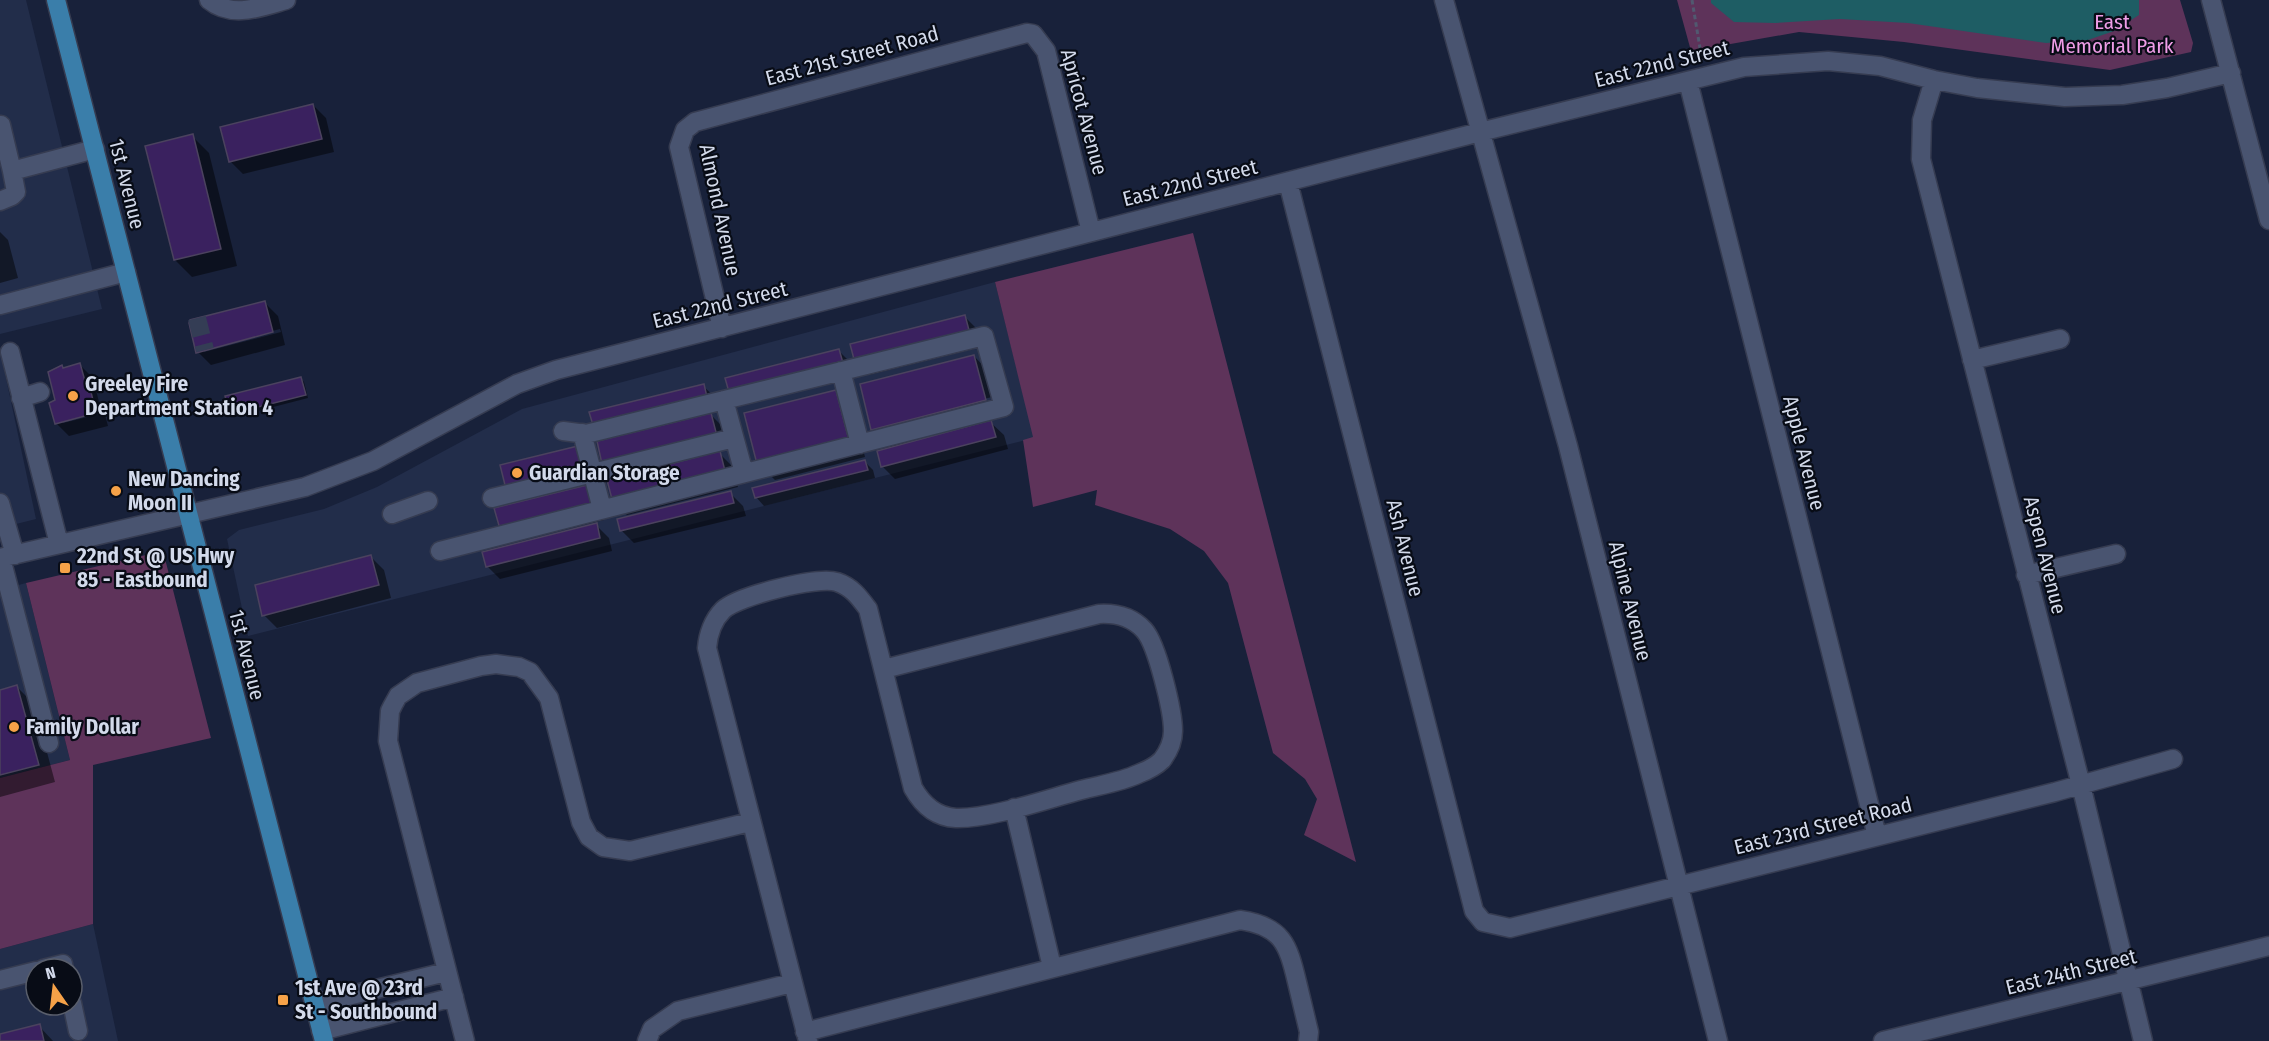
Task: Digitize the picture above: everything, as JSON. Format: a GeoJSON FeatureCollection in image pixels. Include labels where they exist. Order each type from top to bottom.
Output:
{"type":"FeatureCollection","features":[{"type":"Feature","properties":{"kind":"main road","name":"1st Avenue"},"geometry":{"type":"LineString","coordinates":[[56,0],[323,1036]]}},
{"type":"Feature","properties":{"kind":"street"},"geometry":{"type":"LineString","coordinates":[[208,0],[221,8],[239,10],[286,0]]}},
{"type":"Feature","properties":{"kind":"street","name":"Alpine Avenue"},"geometry":{"type":"LineString","coordinates":[[1444,0],[1568,446],[1718,1041]]}},
{"type":"Feature","properties":{"kind":"street"},"geometry":{"type":"LineString","coordinates":[[2211,0],[2269,220]]}},
{"type":"Feature","properties":{"kind":"street","name":"East 21st Street Road"},"geometry":{"type":"LineString","coordinates":[[683,137],[685,130],[695,122],[706,118],[1027,33],[1039,39]]}},
{"type":"Feature","properties":{"kind":"street","name":"Apricot Avenue"},"geometry":{"type":"LineString","coordinates":[[1039,39],[1046,51],[1091,232]]}},
{"type":"Feature","properties":{"kind":"street","name":"East 22nd Street"},"geometry":{"type":"LineString","coordinates":[[5,557],[305,487],[373,461],[517,384],[556,370],[1480,132],[1744,67],[1828,61],[1880,66],[1977,88],[2065,97],[2122,95],[2167,88],[2232,73]]}},
{"type":"Feature","properties":{"kind":"street","name":"Aspen Avenue"},"geometry":{"type":"LineString","coordinates":[[1934,80],[1922,120],[1921,159],[2143,1041]]}},
{"type":"Feature","properties":{"kind":"street","name":"Apple Avenue"},"geometry":{"type":"LineString","coordinates":[[1688,81],[1877,836]]}},
{"type":"Feature","properties":{"kind":"street"},"geometry":{"type":"LineString","coordinates":[[0,201],[16,192],[1,125]]}},
{"type":"Feature","properties":{"kind":"street","name":"Almond Avenue"},"geometry":{"type":"LineString","coordinates":[[683,137],[679,147],[722,328]]}},
{"type":"Feature","properties":{"kind":"street"},"geometry":{"type":"LineString","coordinates":[[12,171],[95,149]]}},
{"type":"Feature","properties":{"kind":"street","name":"Ash Avenue"},"geometry":{"type":"LineString","coordinates":[[1288,182],[1474,912],[1483,922]]}},
{"type":"Feature","properties":{"kind":"street"},"geometry":{"type":"LineString","coordinates":[[0,305],[126,272]]}},
{"type":"Feature","properties":{"kind":"street"},"geometry":{"type":"LineString","coordinates":[[440,551],[1004,407],[984,336],[582,434],[563,431]]}},
{"type":"Feature","properties":{"kind":"street"},"geometry":{"type":"LineString","coordinates":[[1972,360],[2060,339]]}},
{"type":"Feature","properties":{"kind":"street"},"geometry":{"type":"LineString","coordinates":[[10,352],[59,544]]}},
{"type":"Feature","properties":{"kind":"street"},"geometry":{"type":"LineString","coordinates":[[841,371],[860,444]]}},
{"type":"Feature","properties":{"kind":"street"},"geometry":{"type":"LineString","coordinates":[[21,398],[40,393]]}},
{"type":"Feature","properties":{"kind":"street"},"geometry":{"type":"LineString","coordinates":[[724,400],[744,473]]}},
{"type":"Feature","properties":{"kind":"street"},"geometry":{"type":"LineString","coordinates":[[582,434],[602,509]]}},
{"type":"Feature","properties":{"kind":"street"},"geometry":{"type":"LineString","coordinates":[[492,498],[734,438]]}},
{"type":"Feature","properties":{"kind":"street"},"geometry":{"type":"LineString","coordinates":[[392,514],[428,501]]}},
{"type":"Feature","properties":{"kind":"street"},"geometry":{"type":"LineString","coordinates":[[0,503],[5,557],[49,743]]}},
{"type":"Feature","properties":{"kind":"street"},"geometry":{"type":"LineString","coordinates":[[2026,575],[2116,554]]}},
{"type":"Feature","properties":{"kind":"street"},"geometry":{"type":"LineString","coordinates":[[884,669],[1099,614],[1130,619],[1147,633],[1155,649],[1172,723],[1172,740],[1164,758],[1158,764],[1137,775],[1014,808],[956,818],[937,813],[921,801],[913,788],[868,609],[851,589],[839,583],[817,580],[747,598],[723,610],[713,625],[707,648],[807,1037],[1052,967],[1240,920],[1256,922],[1273,930],[1290,951],[1310,1032],[1308,1041]]}},
{"type":"Feature","properties":{"kind":"street"},"geometry":{"type":"LineString","coordinates":[[465,1041],[388,741],[390,711],[398,696],[417,683],[470,668],[496,664],[519,667],[530,672],[549,698],[581,822],[589,837],[603,847],[630,851],[750,822]]}},
{"type":"Feature","properties":{"kind":"street","name":"East 23rd Street Road"},"geometry":{"type":"LineString","coordinates":[[1483,922],[1510,928],[2080,785],[2173,759]]}},
{"type":"Feature","properties":{"kind":"street"},"geometry":{"type":"LineString","coordinates":[[1014,808],[1052,967]]}},
{"type":"Feature","properties":{"kind":"street","name":"East 24th Street"},"geometry":{"type":"LineString","coordinates":[[1883,1041],[2269,946]]}},
{"type":"Feature","properties":{"kind":"street"},"geometry":{"type":"LineString","coordinates":[[315,1004],[447,972]]}},
{"type":"Feature","properties":{"kind":"street"},"geometry":{"type":"LineString","coordinates":[[0,980],[24,974]]}},
{"type":"Feature","properties":{"kind":"street"},"geometry":{"type":"LineString","coordinates":[[646,1041],[652,1029],[678,1011],[792,983]]}},
{"type":"Feature","properties":{"kind":"street"},"geometry":{"type":"LineString","coordinates":[[323,1036],[454,997]]}},
{"type":"Feature","properties":{"kind":"street"},"geometry":{"type":"LineString","coordinates":[[75,1017],[78,1031]]}},
{"type":"Feature","properties":{"kind":"path"},"geometry":{"type":"LineString","coordinates":[[1692,0],[1706,76]]}},
{"type":"Feature","properties":{"kind":"shaded area"},"geometry":{"type":"Polygon","coordinates":[[[0,0],[26,0],[102,309],[0,334],[0,0]]]}},
{"type":"Feature","properties":{"kind":"shaded area"},"geometry":{"type":"Polygon","coordinates":[[[1711,0],[2139,0],[2139,15],[2114,31],[2088,40],[2046,43],[1908,23],[1840,19],[1775,23],[1734,22],[1711,3],[1711,0]]]}},
{"type":"Feature","properties":{"kind":"shaded area"},"geometry":{"type":"Polygon","coordinates":[[[995,282],[1034,438],[248,636],[227,539],[239,530],[324,509],[377,487],[522,409],[995,282]]]}},
{"type":"Feature","properties":{"kind":"shaded area"},"geometry":{"type":"Polygon","coordinates":[[[0,350],[36,519],[0,528],[0,350]]]}},
{"type":"Feature","properties":{"kind":"shaded area"},"geometry":{"type":"Polygon","coordinates":[[[26,583],[70,760],[0,778],[0,590],[26,583]]]}},
{"type":"Feature","properties":{"kind":"shaded area"},"geometry":{"type":"Polygon","coordinates":[[[93,924],[118,1041],[0,1041],[0,949],[93,924]]]}},
{"type":"Feature","properties":{"kind":"green space","name":"East Memorial Park"},"geometry":{"type":"Polygon","coordinates":[[[1677,0],[2180,0],[2193,43],[2191,52],[2110,70],[1904,42],[1799,32],[1691,51],[1677,0]]]}},
{"type":"Feature","properties":{"kind":"green space"},"geometry":{"type":"Polygon","coordinates":[[[1193,233],[1356,862],[1304,835],[1317,799],[1305,779],[1273,753],[1228,583],[1204,551],[1170,529],[1095,505],[1097,490],[1033,507],[1023,440],[1033,437],[995,282],[1193,233]]]}},
{"type":"Feature","properties":{"kind":"green space"},"geometry":{"type":"Polygon","coordinates":[[[163,551],[211,738],[93,765],[93,924],[0,949],[0,778],[70,760],[26,583],[163,551]]]}},
{"type":"Feature","properties":{"kind":"building"},"geometry":{"type":"Polygon","coordinates":[[[313,104],[322,139],[229,162],[220,127],[313,104]]]}},
{"type":"Feature","properties":{"kind":"building"},"geometry":{"type":"Polygon","coordinates":[[[193,134],[221,249],[174,260],[145,146],[193,134]]]}},
{"type":"Feature","properties":{"kind":"building"},"geometry":{"type":"Polygon","coordinates":[[[265,301],[273,332],[196,353],[190,320],[265,301]]]}},
{"type":"Feature","properties":{"kind":"building"},"geometry":{"type":"Polygon","coordinates":[[[965,315],[970,334],[855,363],[850,344],[965,315]]]}},
{"type":"Feature","properties":{"kind":"building"},"geometry":{"type":"Polygon","coordinates":[[[839,349],[843,363],[729,392],[725,378],[839,349]]]}},
{"type":"Feature","properties":{"kind":"building"},"geometry":{"type":"Polygon","coordinates":[[[974,355],[986,400],[871,430],[860,384],[974,355]]]}},
{"type":"Feature","properties":{"kind":"building","name":"Greeley Fire Department Station 4"},"geometry":{"type":"Polygon","coordinates":[[[80,363],[96,413],[55,424],[49,403],[55,400],[48,372],[62,365],[63,368],[80,363]]]}},
{"type":"Feature","properties":{"kind":"building"},"geometry":{"type":"Polygon","coordinates":[[[301,377],[306,395],[230,414],[225,396],[301,377]]]}},
{"type":"Feature","properties":{"kind":"building"},"geometry":{"type":"Polygon","coordinates":[[[704,384],[707,397],[593,425],[589,412],[704,384]]]}},
{"type":"Feature","properties":{"kind":"building"},"geometry":{"type":"Polygon","coordinates":[[[836,390],[849,440],[757,464],[744,413],[836,390]]]}},
{"type":"Feature","properties":{"kind":"building"},"geometry":{"type":"Polygon","coordinates":[[[711,413],[717,436],[602,464],[597,441],[711,413]]]}},
{"type":"Feature","properties":{"kind":"building"},"geometry":{"type":"Polygon","coordinates":[[[991,420],[996,437],[881,467],[877,451],[991,420]]]}},
{"type":"Feature","properties":{"kind":"building"},"geometry":{"type":"Polygon","coordinates":[[[578,446],[584,470],[506,489],[500,465],[578,446]]]}},
{"type":"Feature","properties":{"kind":"building"},"geometry":{"type":"Polygon","coordinates":[[[720,451],[726,475],[613,503],[607,480],[720,451]]]}},
{"type":"Feature","properties":{"kind":"building"},"geometry":{"type":"Polygon","coordinates":[[[865,460],[868,470],[755,498],[752,488],[865,460]]]}},
{"type":"Feature","properties":{"kind":"building"},"geometry":{"type":"Polygon","coordinates":[[[587,485],[592,507],[500,529],[494,508],[587,485]]]}},
{"type":"Feature","properties":{"kind":"building"},"geometry":{"type":"Polygon","coordinates":[[[731,491],[734,503],[620,531],[617,519],[731,491]]]}},
{"type":"Feature","properties":{"kind":"building"},"geometry":{"type":"Polygon","coordinates":[[[597,523],[600,538],[486,567],[482,552],[597,523]]]}},
{"type":"Feature","properties":{"kind":"building"},"geometry":{"type":"Polygon","coordinates":[[[371,555],[379,585],[262,616],[255,585],[371,555]]]}},
{"type":"Feature","properties":{"kind":"building","name":"Family Dollar"},"geometry":{"type":"Polygon","coordinates":[[[17,685],[39,765],[0,775],[0,690],[17,685]]]}},
{"type":"Feature","properties":{"kind":"building"},"geometry":{"type":"Polygon","coordinates":[[[40,1024],[44,1041],[0,1041],[0,1034],[40,1024]]]}},
{"type":"Feature","properties":{"kind":"tunnel"},"geometry":{"type":"LineString","coordinates":[[197,318],[205,350]]}},
{"type":"Feature","properties":{"kind":"place","name":"Greeley Fire Department Station 4"},"geometry":{"type":"Point","coordinates":[73,396]}},
{"type":"Feature","properties":{"kind":"place","name":"Guardian Storage"},"geometry":{"type":"Point","coordinates":[517,473]}},
{"type":"Feature","properties":{"kind":"place","name":"New Dancing Moon II"},"geometry":{"type":"Point","coordinates":[116,491]}},
{"type":"Feature","properties":{"kind":"place","name":"22nd St @ US Hwy 85 - Eastbound"},"geometry":{"type":"Point","coordinates":[65,568]}},
{"type":"Feature","properties":{"kind":"place","name":"Family Dollar"},"geometry":{"type":"Point","coordinates":[14,727]}},
{"type":"Feature","properties":{"kind":"place","name":"1st Ave @ 23rd St - Southbound"},"geometry":{"type":"Point","coordinates":[283,1000]}}]}
